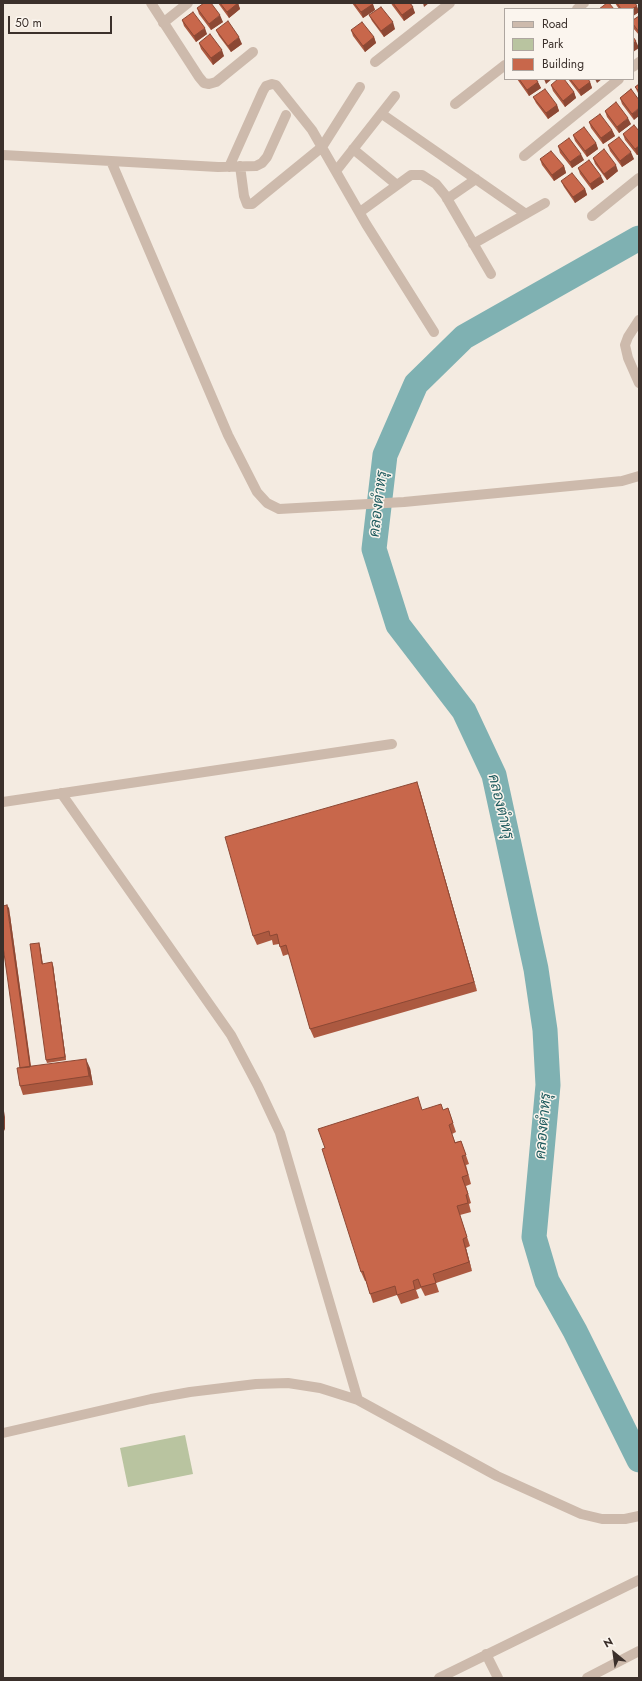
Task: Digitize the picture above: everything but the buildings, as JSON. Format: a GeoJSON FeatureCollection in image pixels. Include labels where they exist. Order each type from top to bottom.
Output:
{"type":"FeatureCollection","features":[{"type":"Feature","properties":{"kind":"street"},"geometry":{"type":"LineString","coordinates":[[151,3],[204,83],[209,84],[216,82],[253,52]]}},
{"type":"Feature","properties":{"kind":"street"},"geometry":{"type":"LineString","coordinates":[[163,23],[188,3]]}},
{"type":"Feature","properties":{"kind":"street"},"geometry":{"type":"LineString","coordinates":[[375,62],[450,3]]}},
{"type":"Feature","properties":{"kind":"street"},"geometry":{"type":"LineString","coordinates":[[455,104],[504,66]]}},
{"type":"Feature","properties":{"kind":"street"},"geometry":{"type":"LineString","coordinates":[[524,156],[617,80]]}},
{"type":"Feature","properties":{"kind":"street"},"geometry":{"type":"LineString","coordinates":[[229,167],[262,91],[266,86],[272,84],[276,85],[312,130],[360,212],[434,332]]}},
{"type":"Feature","properties":{"kind":"street"},"geometry":{"type":"LineString","coordinates":[[240,166],[244,196],[247,204],[252,204],[322,147],[360,87]]}},
{"type":"Feature","properties":{"kind":"street"},"geometry":{"type":"LineString","coordinates":[[336,171],[395,96]]}},
{"type":"Feature","properties":{"kind":"street"},"geometry":{"type":"LineString","coordinates":[[382,114],[526,214]]}},
{"type":"Feature","properties":{"kind":"street"},"geometry":{"type":"LineString","coordinates":[[3,156],[229,167],[256,166],[262,163],[267,157],[286,115]]}},
{"type":"Feature","properties":{"kind":"street"},"geometry":{"type":"LineString","coordinates":[[353,149],[397,185]]}},
{"type":"Feature","properties":{"kind":"street"},"geometry":{"type":"LineString","coordinates":[[111,161],[214,402],[257,492],[267,503],[279,509],[404,502],[622,482],[639,476]]}},
{"type":"Feature","properties":{"kind":"street"},"geometry":{"type":"LineString","coordinates":[[360,212],[411,175],[422,175],[436,184],[448,199],[491,274]]}},
{"type":"Feature","properties":{"kind":"street"},"geometry":{"type":"LineString","coordinates":[[592,216],[639,178]]}},
{"type":"Feature","properties":{"kind":"street"},"geometry":{"type":"LineString","coordinates":[[448,199],[476,179]]}},
{"type":"Feature","properties":{"kind":"street"},"geometry":{"type":"LineString","coordinates":[[473,244],[544,204]]}},
{"type":"Feature","properties":{"kind":"street"},"geometry":{"type":"LineString","coordinates":[[639,320],[628,337],[625,345],[628,358],[639,383]]}},
{"type":"Feature","properties":{"kind":"street"},"geometry":{"type":"LineString","coordinates":[[3,802],[392,744]]}},
{"type":"Feature","properties":{"kind":"street"},"geometry":{"type":"LineString","coordinates":[[61,793],[231,1035],[258,1086],[280,1133],[358,1400]]}},
{"type":"Feature","properties":{"kind":"street"},"geometry":{"type":"LineString","coordinates":[[3,1432],[151,1399],[190,1392],[256,1384],[288,1383],[312,1386],[358,1400],[497,1476],[563,1507],[581,1514],[602,1519],[625,1519],[639,1516]]}},
{"type":"Feature","properties":{"kind":"street"},"geometry":{"type":"LineString","coordinates":[[439,1678],[639,1580]]}},
{"type":"Feature","properties":{"kind":"street"},"geometry":{"type":"LineString","coordinates":[[587,1678],[639,1651]]}},
{"type":"Feature","properties":{"kind":"street"},"geometry":{"type":"LineString","coordinates":[[486,1654],[498,1678]]}},
{"type":"Feature","properties":{"kind":"green space"},"geometry":{"type":"Polygon","coordinates":[[[185,1435],[193,1474],[128,1487],[120,1448],[185,1435]]]}},
{"type":"Feature","properties":{"kind":"waterway","name":"คลองตำหรุ"},"geometry":{"type":"LineString","coordinates":[[639,238],[464,337],[416,384],[385,455],[374,549],[398,625],[464,711],[494,775],[536,969],[545,1030],[548,1085],[534,1237],[547,1281],[575,1331],[639,1460]]}}]}
